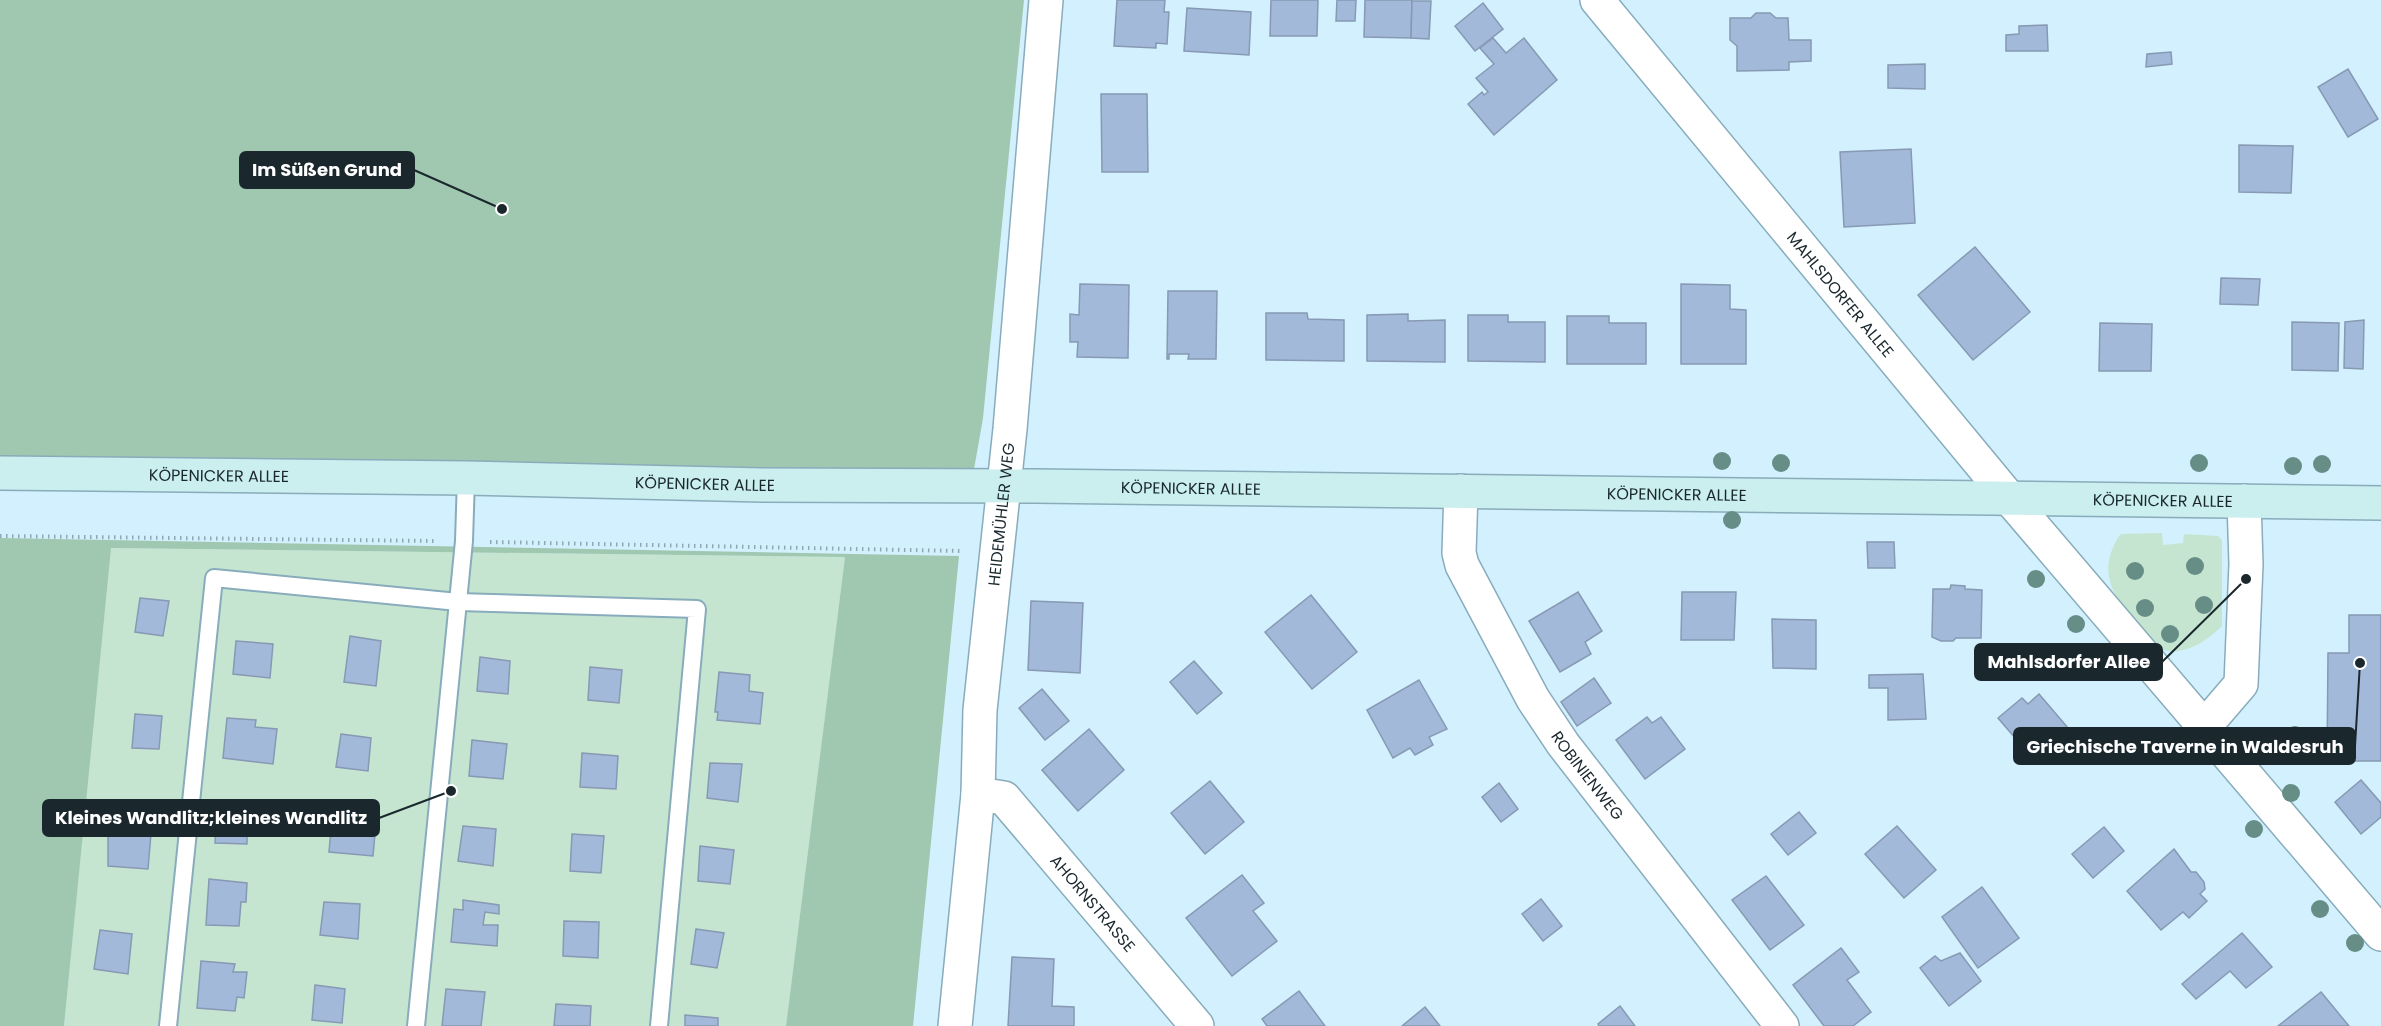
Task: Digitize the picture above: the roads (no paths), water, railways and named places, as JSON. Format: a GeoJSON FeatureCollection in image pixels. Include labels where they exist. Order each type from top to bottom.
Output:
{"type":"FeatureCollection","features":[{"type":"Feature","properties":{"kind":"street","name":"HEIDEMÜHLER WEG"},"geometry":{"type":"LineString","coordinates":[[955,1026],[978,794],[980,710],[1004,485],[1046,0]]}},
{"type":"Feature","properties":{"kind":"street","name":"MAHLSDORFER ALLEE"},"geometry":{"type":"LineString","coordinates":[[1597,0],[2010,499],[2381,934]]}},
{"type":"Feature","properties":{"kind":"street","name":"KÖPENICKER ALLEE"},"geometry":{"type":"LineString","coordinates":[[0,473],[466,478],[762,485],[1004,485],[2381,503]]}},
{"type":"Feature","properties":{"kind":"street","name":"ROBINIENWEG"},"geometry":{"type":"LineString","coordinates":[[1461,491],[1459,553],[1462,565],[1533,699],[1563,744],[1782,1026]]}},
{"type":"Feature","properties":{"kind":"street"},"geometry":{"type":"LineString","coordinates":[[2205,726],[2241,684],[2246,564],[2244,501]]}},
{"type":"Feature","properties":{"kind":"street","name":"AHORNSTRASSE"},"geometry":{"type":"LineString","coordinates":[[978,794],[1004,798],[1197,1026]]}},
{"type":"Feature","properties":{"kind":"lane"},"geometry":{"type":"LineString","coordinates":[[416,1026],[464,541],[466,478]]}},
{"type":"Feature","properties":{"kind":"lane"},"geometry":{"type":"LineString","coordinates":[[168,1026],[214,578],[458,602],[697,609],[660,1026]]}},
{"type":"Feature","properties":{"kind":"place","name":"Im Süßen Grund"},"geometry":{"type":"Point","coordinates":[502,209]}},
{"type":"Feature","properties":{"kind":"place","name":"Mahlsdorfer Allee"},"geometry":{"type":"Point","coordinates":[2246,579]}},
{"type":"Feature","properties":{"kind":"place","name":"Griechische Taverne in Waldesruh"},"geometry":{"type":"Point","coordinates":[2360,663]}},
{"type":"Feature","properties":{"kind":"place","name":"Kleines Wandlitz;kleines Wandlitz"},"geometry":{"type":"Point","coordinates":[451,791]}}]}
